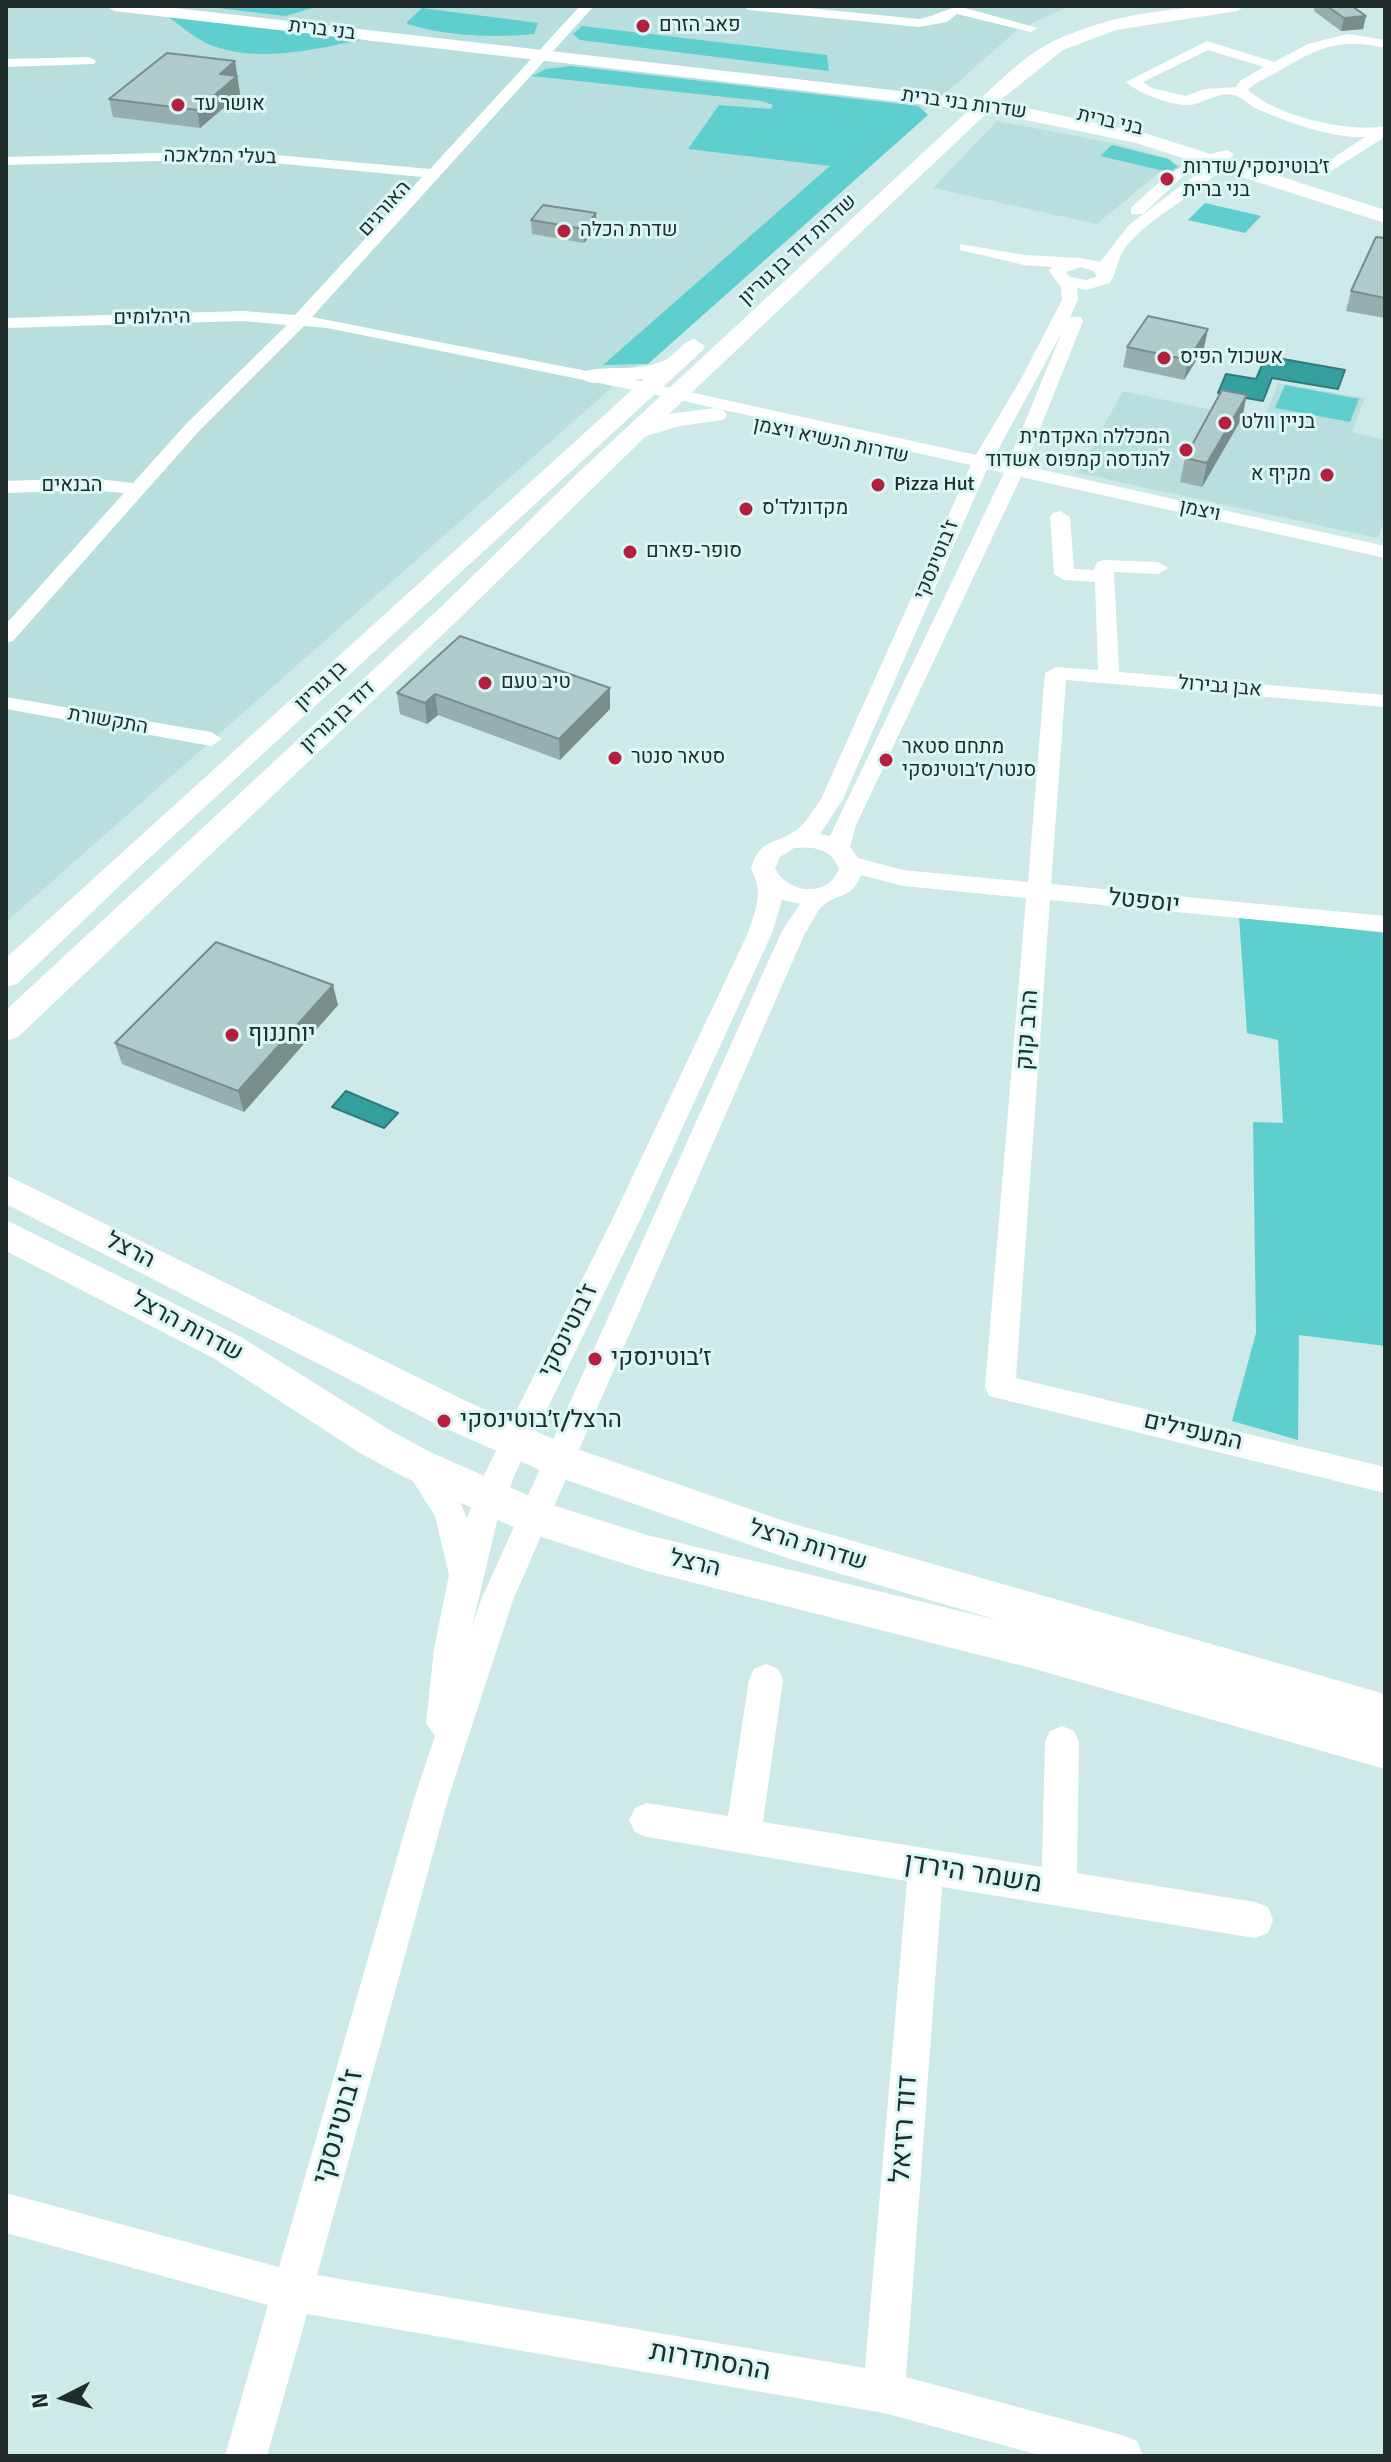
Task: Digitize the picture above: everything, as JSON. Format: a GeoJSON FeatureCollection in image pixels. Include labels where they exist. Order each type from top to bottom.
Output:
{"type":"FeatureCollection","features":[{"type":"Feature","properties":{"kind":"main road","name":"בני ברית"},"geometry":{"type":"LineString","coordinates":[[114,6],[490,45]]}},
{"type":"Feature","properties":{"kind":"main road","name":"בני ברית"},"geometry":{"type":"LineString","coordinates":[[172,6],[300,20]]}},
{"type":"Feature","properties":{"kind":"main road"},"geometry":{"type":"LineString","coordinates":[[1016,52],[1065,27],[1120,12],[1165,6]]}},
{"type":"Feature","properties":{"kind":"main road","name":"שדרות דוד בן גוריון"},"geometry":{"type":"LineString","coordinates":[[712,364],[993,97],[1057,46],[1081,35],[1134,20],[1237,6]]}},
{"type":"Feature","properties":{"kind":"main road","name":"שדרות בני ברית"},"geometry":{"type":"LineString","coordinates":[[300,20],[490,45],[534,58],[796,84],[965,93]]}},
{"type":"Feature","properties":{"kind":"main road"},"geometry":{"type":"LineString","coordinates":[[490,45],[562,29],[569,43],[606,54]]}},
{"type":"Feature","properties":{"kind":"main road"},"geometry":{"type":"LineString","coordinates":[[490,45],[509,58],[534,58],[551,65],[585,61]]}},
{"type":"Feature","properties":{"kind":"main road","name":"שדרות בני ברית"},"geometry":{"type":"LineString","coordinates":[[534,58],[606,54],[993,97]]}},
{"type":"Feature","properties":{"kind":"main road"},"geometry":{"type":"LineString","coordinates":[[796,84],[923,104],[935,111],[938,119],[965,93]]}},
{"type":"Feature","properties":{"kind":"main road"},"geometry":{"type":"LineString","coordinates":[[993,97],[1034,110]]}},
{"type":"Feature","properties":{"kind":"main road","name":"שדרות בני ברית"},"geometry":{"type":"LineString","coordinates":[[1034,110],[1385,206]]}},
{"type":"Feature","properties":{"kind":"main road"},"geometry":{"type":"LineString","coordinates":[[968,121],[1034,110]]}},
{"type":"Feature","properties":{"kind":"main road","name":"שדרות בני ברית"},"geometry":{"type":"LineString","coordinates":[[1217,158],[1272,180],[1385,217]]}},
{"type":"Feature","properties":{"kind":"main road"},"geometry":{"type":"LineString","coordinates":[[1195,186],[1232,177],[1272,180]]}},
{"type":"Feature","properties":{"kind":"main road"},"geometry":{"type":"LineString","coordinates":[[658,396],[674,366],[705,337]]}},
{"type":"Feature","properties":{"kind":"main road"},"geometry":{"type":"LineString","coordinates":[[658,396],[712,364]]}},
{"type":"Feature","properties":{"kind":"main road"},"geometry":{"type":"LineString","coordinates":[[712,364],[704,383],[705,390],[720,411]]}},
{"type":"Feature","properties":{"kind":"main road"},"geometry":{"type":"LineString","coordinates":[[589,380],[674,366]]}},
{"type":"Feature","properties":{"kind":"main road"},"geometry":{"type":"LineString","coordinates":[[589,380],[610,402],[607,425]]}},
{"type":"Feature","properties":{"kind":"main road","name":"בן גוריון"},"geometry":{"type":"LineString","coordinates":[[6,976],[123,865],[607,425],[658,396]]}},
{"type":"Feature","properties":{"kind":"main road","name":"דוד בן גוריון"},"geometry":{"type":"LineString","coordinates":[[6,1029],[451,612],[634,434],[658,396]]}},
{"type":"Feature","properties":{"kind":"main road"},"geometry":{"type":"LineString","coordinates":[[634,434],[677,419],[720,411]]}},
{"type":"Feature","properties":{"kind":"main road","name":"הרצל"},"geometry":{"type":"LineString","coordinates":[[6,1188],[254,1315]]}},
{"type":"Feature","properties":{"kind":"main road","name":"שדרות הרצל"},"geometry":{"type":"LineString","coordinates":[[6,1234],[228,1348],[374,1441],[416,1464],[534,1517]]}},
{"type":"Feature","properties":{"kind":"main road","name":"שדרות הרצל"},"geometry":{"type":"LineString","coordinates":[[254,1315],[514,1442],[561,1461],[787,1540],[1385,1714]]}},
{"type":"Feature","properties":{"kind":"main road","name":"הרצל"},"geometry":{"type":"LineString","coordinates":[[534,1517],[647,1553],[857,1603]]}},
{"type":"Feature","properties":{"kind":"main road","name":"שדרות הרצל"},"geometry":{"type":"LineString","coordinates":[[857,1603],[1385,1748]]}},
{"type":"Feature","properties":{"kind":"street"},"geometry":{"type":"LineString","coordinates":[[562,29],[577,6]]}},
{"type":"Feature","properties":{"kind":"street"},"geometry":{"type":"LineString","coordinates":[[562,29],[587,6]]}},
{"type":"Feature","properties":{"kind":"street"},"geometry":{"type":"LineString","coordinates":[[749,6],[919,23],[936,21],[958,8],[1031,28]]}},
{"type":"Feature","properties":{"kind":"street","name":"האורגים"},"geometry":{"type":"LineString","coordinates":[[6,637],[287,323],[562,29]]}},
{"type":"Feature","properties":{"kind":"street"},"geometry":{"type":"LineString","coordinates":[[1240,91],[1245,84],[1326,40],[1349,37],[1373,39],[1385,44]]}},
{"type":"Feature","properties":{"kind":"street"},"geometry":{"type":"LineString","coordinates":[[1277,67],[1207,45],[1133,82],[1147,91],[1188,101],[1205,93],[1240,91],[1253,102],[1338,131],[1384,131]]}},
{"type":"Feature","properties":{"kind":"street"},"geometry":{"type":"LineString","coordinates":[[6,63],[89,61]]}},
{"type":"Feature","properties":{"kind":"street"},"geometry":{"type":"LineString","coordinates":[[1323,171],[1384,131]]}},
{"type":"Feature","properties":{"kind":"street","name":"בעלי המלאכה"},"geometry":{"type":"LineString","coordinates":[[6,161],[232,155],[426,173]]}},
{"type":"Feature","properties":{"kind":"street"},"geometry":{"type":"LineString","coordinates":[[1066,270],[1089,257],[1110,232],[1190,164],[1217,158]]}},
{"type":"Feature","properties":{"kind":"street","name":"ז'בוטינסקי"},"geometry":{"type":"LineString","coordinates":[[246,2456],[431,1799],[497,1600],[794,931],[838,873],[844,825],[1012,475],[1067,346],[1081,299],[1100,278],[1111,255],[1131,233],[1195,186],[1217,158]]}},
{"type":"Feature","properties":{"kind":"street","name":"האורגים"},"geometry":{"type":"LineString","coordinates":[[239,379],[273,348],[287,323],[314,305],[426,173]]}},
{"type":"Feature","properties":{"kind":"street"},"geometry":{"type":"LineString","coordinates":[[966,247],[1066,270],[1079,285],[1100,278]]}},
{"type":"Feature","properties":{"kind":"street","name":"ז'בוטינסקי"},"geometry":{"type":"LineString","coordinates":[[798,840],[815,826],[832,799],[978,467],[1067,306],[1070,290],[1066,270]]}},
{"type":"Feature","properties":{"kind":"street"},"geometry":{"type":"LineString","coordinates":[[273,348],[327,328],[314,305]]}},
{"type":"Feature","properties":{"kind":"street","name":"היהלומים"},"geometry":{"type":"LineString","coordinates":[[6,323],[165,317],[287,323]]}},
{"type":"Feature","properties":{"kind":"street","name":"היהלומים"},"geometry":{"type":"LineString","coordinates":[[6,331],[287,323]]}},
{"type":"Feature","properties":{"kind":"street","name":"שדרות הנשיא ויצמן"},"geometry":{"type":"LineString","coordinates":[[287,323],[327,328],[589,380],[1385,560]]}},
{"type":"Feature","properties":{"kind":"street"},"geometry":{"type":"LineString","coordinates":[[102,484],[157,468]]}},
{"type":"Feature","properties":{"kind":"street","name":"ויצמן"},"geometry":{"type":"LineString","coordinates":[[1012,475],[1385,552]]}},
{"type":"Feature","properties":{"kind":"street","name":"הבנאים"},"geometry":{"type":"LineString","coordinates":[[6,487],[102,484],[138,489]]}},
{"type":"Feature","properties":{"kind":"street"},"geometry":{"type":"LineString","coordinates":[[1060,517],[1064,574],[1105,577]]}},
{"type":"Feature","properties":{"kind":"street"},"geometry":{"type":"LineString","coordinates":[[1109,677],[1104,566],[1158,568]]}},
{"type":"Feature","properties":{"kind":"street","name":"אבן גבירול"},"geometry":{"type":"LineString","coordinates":[[1056,673],[1385,701]]}},
{"type":"Feature","properties":{"kind":"street","name":"הרב קוק"},"geometry":{"type":"LineString","coordinates":[[1000,1387],[1056,673]]}},
{"type":"Feature","properties":{"kind":"street","name":"התקשורת"},"geometry":{"type":"LineString","coordinates":[[6,703],[211,739]]}},
{"type":"Feature","properties":{"kind":"street"},"geometry":{"type":"LineString","coordinates":[[798,840],[823,842],[838,873],[792,895],[771,884],[763,869],[767,855],[783,844],[798,840]]}},
{"type":"Feature","properties":{"kind":"street","name":"יוספטל"},"geometry":{"type":"LineString","coordinates":[[838,873],[1385,924]]}},
{"type":"Feature","properties":{"kind":"street","name":"ז'בוטינסקי"},"geometry":{"type":"LineString","coordinates":[[431,1799],[451,1649],[464,1581],[490,1498],[514,1442],[626,1220],[760,933],[770,904],[771,884]]}},
{"type":"Feature","properties":{"kind":"street","name":"המעפילים"},"geometry":{"type":"LineString","coordinates":[[1000,1387],[1385,1480]]}},
{"type":"Feature","properties":{"kind":"street"},"geometry":{"type":"LineString","coordinates":[[416,1464],[448,1508],[460,1546],[464,1581]]}},
{"type":"Feature","properties":{"kind":"street"},"geometry":{"type":"LineString","coordinates":[[743,1836],[766,1680]]}},
{"type":"Feature","properties":{"kind":"street","name":"משמר הירדן"},"geometry":{"type":"LineString","coordinates":[[647,1820],[1059,1888],[1062,1742]]}},
{"type":"Feature","properties":{"kind":"street","name":"דוד רזיאל"},"geometry":{"type":"LineString","coordinates":[[884,2392],[926,1866]]}},
{"type":"Feature","properties":{"kind":"street"},"geometry":{"type":"LineString","coordinates":[[1059,1888],[1255,1920]]}},
{"type":"Feature","properties":{"kind":"street","name":"ההסתדרות"},"geometry":{"type":"LineString","coordinates":[[6,2213],[293,2291],[884,2392],[1122,2456]]}},
{"type":"Feature","properties":{"kind":"shaded area"},"geometry":{"type":"Polygon","coordinates":[[[6,6],[1079,6],[1065,8],[1017,30],[6,922],[6,6]]]}},
{"type":"Feature","properties":{"kind":"shaded area"},"geometry":{"type":"Polygon","coordinates":[[[200,6],[318,6],[286,16],[200,6]]]}},
{"type":"Feature","properties":{"kind":"shaded area"},"geometry":{"type":"Polygon","coordinates":[[[422,8],[538,23],[534,34],[503,36],[452,33],[406,23],[422,8]]]}},
{"type":"Feature","properties":{"kind":"shaded area"},"geometry":{"type":"Polygon","coordinates":[[[161,12],[365,39],[289,53],[232,51],[200,40],[161,12]]]}},
{"type":"Feature","properties":{"kind":"shaded area"},"geometry":{"type":"Polygon","coordinates":[[[582,26],[827,55],[829,71],[580,40],[573,34],[582,26]]]}},
{"type":"Feature","properties":{"kind":"shaded area"},"geometry":{"type":"Polygon","coordinates":[[[571,66],[918,106],[928,115],[648,364],[603,365],[830,166],[688,149],[719,105],[771,109],[773,105],[762,101],[532,76],[546,69],[571,66]]]}},
{"type":"Feature","properties":{"kind":"shaded area"},"geometry":{"type":"Polygon","coordinates":[[[997,121],[1117,144],[1170,159],[1181,167],[1171,173],[1160,172],[1097,224],[933,188],[997,121]]]}},
{"type":"Feature","properties":{"kind":"shaded area"},"geometry":{"type":"Polygon","coordinates":[[[1112,145],[1168,159],[1178,167],[1169,172],[1100,156],[1112,145]]]}},
{"type":"Feature","properties":{"kind":"shaded area"},"geometry":{"type":"Polygon","coordinates":[[[1205,203],[1261,216],[1245,233],[1188,220],[1205,203]]]}},
{"type":"Feature","properties":{"kind":"shaded area"},"geometry":{"type":"Polygon","coordinates":[[[1266,356],[1345,370],[1338,389],[1272,378],[1263,401],[1218,393],[1226,374],[1256,379],[1266,356]]]}},
{"type":"Feature","properties":{"kind":"shaded area"},"geometry":{"type":"Polygon","coordinates":[[[1278,383],[1365,398],[1352,432],[1385,440],[1385,519],[1378,538],[1078,473],[1123,391],[1292,427],[1293,423],[1265,417],[1278,383]]]}},
{"type":"Feature","properties":{"kind":"shaded area"},"geometry":{"type":"Polygon","coordinates":[[[1285,385],[1359,399],[1350,422],[1275,408],[1285,385]]]}},
{"type":"Feature","properties":{"kind":"shaded area"},"geometry":{"type":"Polygon","coordinates":[[[1239,916],[1385,933],[1385,1346],[1299,1335],[1298,1440],[1232,1421],[1256,1333],[1253,1122],[1283,1123],[1278,1040],[1247,1033],[1239,916]]]}},
{"type":"Feature","properties":{"kind":"shaded area"},"geometry":{"type":"Polygon","coordinates":[[[346,1091],[398,1113],[384,1128],[332,1107],[346,1091]]]}},
{"type":"Feature","properties":{"kind":"building"},"geometry":{"type":"Polygon","coordinates":[[[1327,6],[1352,6],[1366,16],[1344,18],[1327,6]]]}},
{"type":"Feature","properties":{"kind":"building"},"geometry":{"type":"Polygon","coordinates":[[[167,53],[235,61],[220,74],[237,76],[197,110],[109,99],[167,53]]]}},
{"type":"Feature","properties":{"kind":"building"},"geometry":{"type":"Polygon","coordinates":[[[543,205],[596,213],[584,229],[531,220],[543,205]]]}},
{"type":"Feature","properties":{"kind":"building"},"geometry":{"type":"Polygon","coordinates":[[[1376,237],[1385,238],[1385,298],[1351,291],[1376,237]]]}},
{"type":"Feature","properties":{"kind":"building"},"geometry":{"type":"Polygon","coordinates":[[[1148,316],[1208,329],[1188,360],[1127,347],[1148,316]]]}},
{"type":"Feature","properties":{"kind":"building"},"geometry":{"type":"Polygon","coordinates":[[[1222,390],[1247,395],[1207,463],[1185,458],[1222,390]]]}},
{"type":"Feature","properties":{"kind":"building","name":"טיב טעם"},"geometry":{"type":"Polygon","coordinates":[[[460,636],[610,688],[559,739],[435,694],[425,703],[397,693],[460,636]]]}},
{"type":"Feature","properties":{"kind":"building","name":"יוחננוף"},"geometry":{"type":"Polygon","coordinates":[[[216,942],[333,985],[238,1091],[115,1043],[216,942]]]}},
{"type":"Feature","properties":{"kind":"place","name":"פאב הזרם"},"geometry":{"type":"Point","coordinates":[643,26]}},
{"type":"Feature","properties":{"kind":"place","name":"אושר עד"},"geometry":{"type":"Point","coordinates":[178,105]}},
{"type":"Feature","properties":{"kind":"place","name":"ז׳בוטינסקי/שדרות בני ברית"},"geometry":{"type":"Point","coordinates":[1167,179]}},
{"type":"Feature","properties":{"kind":"place","name":"שדרת הכלה"},"geometry":{"type":"Point","coordinates":[564,231]}},
{"type":"Feature","properties":{"kind":"place","name":"אשכול הפיס"},"geometry":{"type":"Point","coordinates":[1164,358]}},
{"type":"Feature","properties":{"kind":"place","name":"בניין וולט"},"geometry":{"type":"Point","coordinates":[1225,423]}},
{"type":"Feature","properties":{"kind":"place","name":"המכללה האקדמית להנדסה קמפוס אשדוד"},"geometry":{"type":"Point","coordinates":[1186,450]}},
{"type":"Feature","properties":{"kind":"place","name":"מקיף א"},"geometry":{"type":"Point","coordinates":[1327,475]}},
{"type":"Feature","properties":{"kind":"place","name":"Pizza Hut"},"geometry":{"type":"Point","coordinates":[878,485]}},
{"type":"Feature","properties":{"kind":"place","name":"מקדונלד'ס"},"geometry":{"type":"Point","coordinates":[746,509]}},
{"type":"Feature","properties":{"kind":"place","name":"סופר-פארם"},"geometry":{"type":"Point","coordinates":[630,552]}},
{"type":"Feature","properties":{"kind":"place","name":"טיב טעם"},"geometry":{"type":"Point","coordinates":[485,683]}},
{"type":"Feature","properties":{"kind":"place","name":"סטאר סנטר"},"geometry":{"type":"Point","coordinates":[615,758]}},
{"type":"Feature","properties":{"kind":"place","name":"מתחם סטאר סנטר/ז׳בוטינסקי"},"geometry":{"type":"Point","coordinates":[886,760]}},
{"type":"Feature","properties":{"kind":"place","name":"יוחננוף"},"geometry":{"type":"Point","coordinates":[232,1035]}},
{"type":"Feature","properties":{"kind":"place","name":"ז׳בוטינסקי"},"geometry":{"type":"Point","coordinates":[595,1359]}},
{"type":"Feature","properties":{"kind":"place","name":"הרצל/ז׳בוטינסקי"},"geometry":{"type":"Point","coordinates":[444,1421]}}]}
